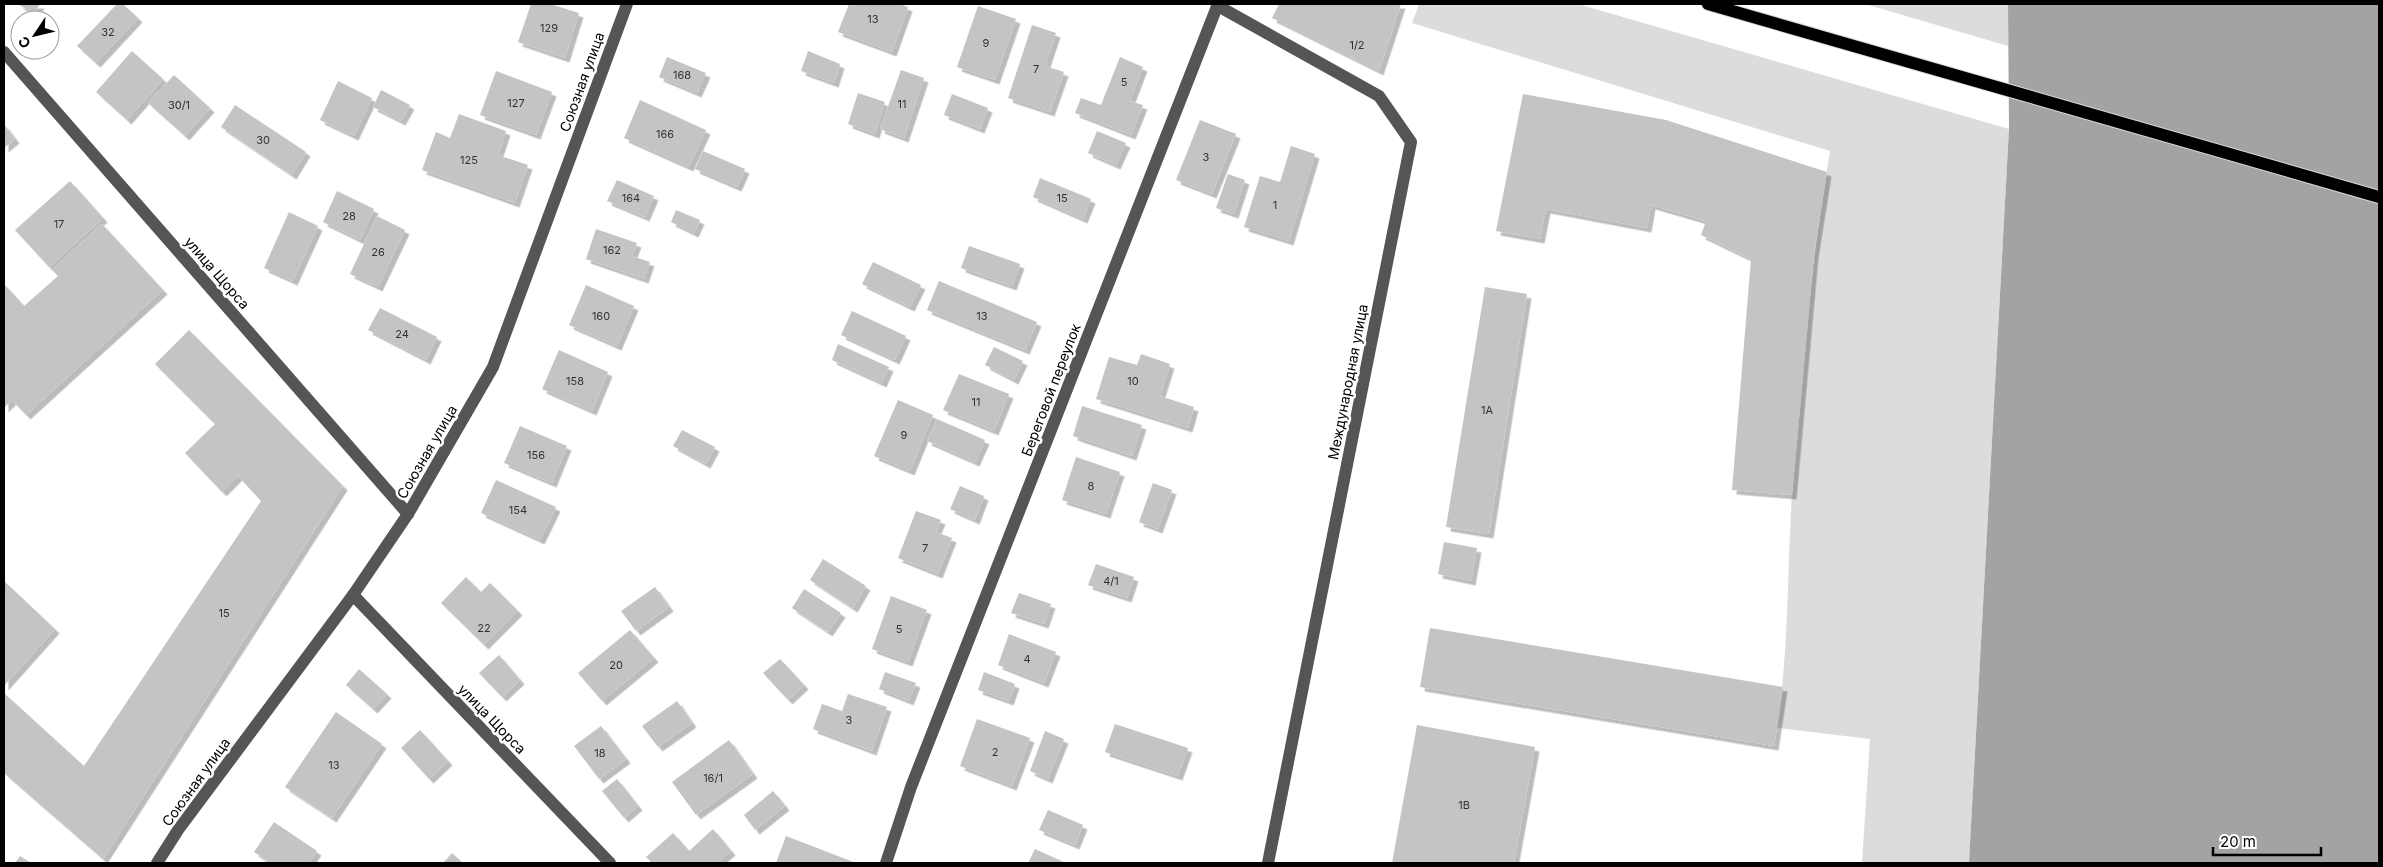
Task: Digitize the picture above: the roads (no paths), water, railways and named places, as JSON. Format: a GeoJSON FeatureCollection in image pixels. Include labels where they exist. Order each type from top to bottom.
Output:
{"type":"FeatureCollection","features":[{"type":"Feature","properties":{"kind":"main road"},"geometry":{"type":"LineString","coordinates":[[1708,4],[2379,197]]}},
{"type":"Feature","properties":{"kind":"street","name":"Союзная улица"},"geometry":{"type":"LineString","coordinates":[[157,863],[178,830],[353,596],[408,514],[493,367],[627,4]]}},
{"type":"Feature","properties":{"kind":"street","name":"Береговой переулок"},"geometry":{"type":"LineString","coordinates":[[886,863],[911,787],[1218,5]]}},
{"type":"Feature","properties":{"kind":"street","name":"Международная улица"},"geometry":{"type":"LineString","coordinates":[[1218,5],[1378,96],[1411,142],[1268,863]]}},
{"type":"Feature","properties":{"kind":"street","name":"улица Щорса"},"geometry":{"type":"LineString","coordinates":[[4,52],[408,514]]}},
{"type":"Feature","properties":{"kind":"street","name":"улица Щорса"},"geometry":{"type":"LineString","coordinates":[[353,596],[610,863]]}}]}
